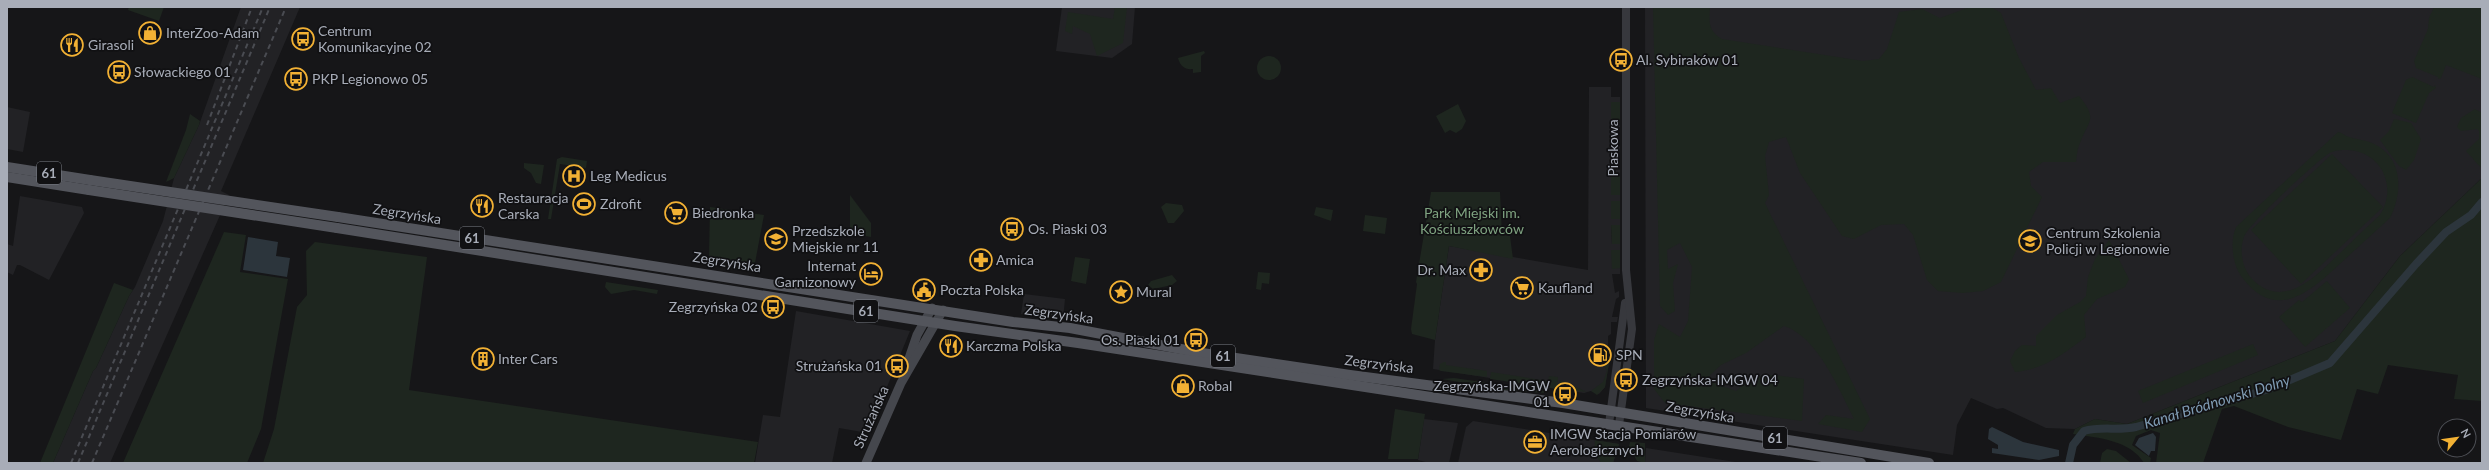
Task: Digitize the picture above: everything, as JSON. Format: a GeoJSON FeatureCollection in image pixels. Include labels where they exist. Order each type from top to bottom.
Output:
{"type":"FeatureCollection","features":[{"type":"Feature","properties":{"kind":"main road","name":"Zegrzyńska"},"geometry":{"type":"LineString","coordinates":[[7,167],[935,322],[1861,463]]}},
{"type":"Feature","properties":{"kind":"main road","name":"Zegrzyńska"},"geometry":{"type":"LineString","coordinates":[[7,177],[88,190],[337,222],[1070,328],[1210,354],[1616,412],[1929,463]]}},
{"type":"Feature","properties":{"kind":"main road","name":"Strużańska"},"geometry":{"type":"LineString","coordinates":[[866,463],[901,383],[923,320],[932,308]]}},
{"type":"Feature","properties":{"kind":"main road","name":"Strużańska"},"geometry":{"type":"LineString","coordinates":[[901,383],[943,310]]}},
{"type":"Feature","properties":{"kind":"street","name":"Piaskowa"},"geometry":{"type":"LineString","coordinates":[[1614,425],[1632,329],[1627,288],[1626,7]]}},
{"type":"Feature","properties":{"kind":"shaded area"},"geometry":{"type":"Polygon","coordinates":[[[241,7],[300,7],[221,191],[229,195],[110,463],[53,463],[93,371],[96,368],[129,296],[135,287],[163,221],[174,178],[199,125],[241,7]]]}},
{"type":"Feature","properties":{"kind":"shaded area"},"geometry":{"type":"Polygon","coordinates":[[[1062,7],[1135,7],[1132,44],[1112,58],[1056,51],[1062,7]]]}},
{"type":"Feature","properties":{"kind":"shaded area","name":"Centrum Szkolenia Policji w Legionowie"},"geometry":{"type":"Polygon","coordinates":[[[1645,7],[2482,7],[2482,178],[2400,256],[2335,341],[2127,424],[2095,419],[2075,429],[2046,428],[2003,408],[1997,409],[1971,398],[1957,425],[1953,455],[1646,408],[1645,7]]]}},
{"type":"Feature","properties":{"kind":"shaded area"},"geometry":{"type":"Polygon","coordinates":[[[1589,87],[1611,87],[1611,97],[1620,97],[1620,102],[1611,102],[1611,122],[1620,122],[1620,127],[1611,128],[1611,146],[1620,146],[1620,152],[1611,152],[1611,170],[1620,170],[1620,176],[1611,176],[1611,195],[1620,195],[1620,201],[1611,201],[1611,219],[1620,219],[1620,225],[1611,225],[1612,244],[1620,244],[1620,250],[1612,250],[1612,268],[1620,268],[1620,274],[1612,274],[1615,293],[1619,291],[1619,297],[1616,299],[1612,317],[1618,317],[1617,322],[1611,322],[1611,334],[1608,336],[1608,346],[1611,351],[1605,387],[1599,394],[1591,391],[1584,393],[1433,369],[1435,340],[1449,246],[1588,270],[1589,87]]]}},
{"type":"Feature","properties":{"kind":"shaded area"},"geometry":{"type":"Polygon","coordinates":[[[7,107],[30,112],[23,152],[7,149],[7,107]]]}},
{"type":"Feature","properties":{"kind":"shaded area"},"geometry":{"type":"Polygon","coordinates":[[[20,196],[82,207],[84,213],[49,280],[20,265],[17,265],[13,275],[7,272],[7,244],[13,246],[20,196]]]}},
{"type":"Feature","properties":{"kind":"shaded area"},"geometry":{"type":"Polygon","coordinates":[[[248,237],[278,242],[276,256],[290,258],[287,277],[243,270],[248,237]]]}},
{"type":"Feature","properties":{"kind":"shaded area"},"geometry":{"type":"Polygon","coordinates":[[[1024,294],[1065,299],[1063,320],[1021,314],[1024,294]]]}},
{"type":"Feature","properties":{"kind":"shaded area"},"geometry":{"type":"Polygon","coordinates":[[[796,311],[910,331],[868,433],[839,428],[832,463],[755,463],[763,415],[780,417],[796,311]]]}},
{"type":"Feature","properties":{"kind":"shaded area"},"geometry":{"type":"Polygon","coordinates":[[[1424,419],[1458,423],[1449,463],[1429,463],[1418,460],[1424,419]]]}},
{"type":"Feature","properties":{"kind":"shaded area","name":"IMGW Stacja Pomiarów Aerologicznych"},"geometry":{"type":"Polygon","coordinates":[[[1473,421],[1619,444],[1613,463],[1458,463],[1466,427],[1473,421]]]}},
{"type":"Feature","properties":{"kind":"shaded area"},"geometry":{"type":"Polygon","coordinates":[[[1992,427],[2023,442],[2059,450],[2059,456],[2039,460],[1992,453],[1992,448],[1998,449],[1998,445],[1988,439],[1989,429],[1992,427]]]}},
{"type":"Feature","properties":{"kind":"shaded area"},"geometry":{"type":"Polygon","coordinates":[[[2153,433],[2156,437],[2155,451],[2151,451],[2149,456],[2135,445],[2139,438],[2153,433]]]}},
{"type":"Feature","properties":{"kind":"shaded area"},"geometry":{"type":"Polygon","coordinates":[[[1646,448],[1742,463],[1645,463],[1646,448]]]}},
{"type":"Feature","properties":{"kind":"green space"},"geometry":{"type":"Polygon","coordinates":[[[129,7],[164,7],[159,21],[128,10],[129,7]]]}},
{"type":"Feature","properties":{"kind":"green space"},"geometry":{"type":"Polygon","coordinates":[[[1115,7],[1127,7],[1123,43],[1097,56],[1090,34],[1073,26],[1072,34],[1065,31],[1068,12],[1113,19],[1115,7]]]}},
{"type":"Feature","properties":{"kind":"green space"},"geometry":{"type":"Polygon","coordinates":[[[1653,7],[1710,7],[1710,26],[1714,33],[1722,39],[1863,61],[1879,59],[1887,49],[1899,12],[1922,9],[1940,18],[1970,7],[1991,7],[2001,13],[2019,58],[2036,90],[2051,88],[2060,103],[2079,96],[2088,110],[2090,120],[2079,145],[2076,162],[2043,162],[2029,172],[2031,186],[2042,197],[2001,282],[1983,291],[1963,293],[1938,291],[1927,280],[1913,235],[1904,224],[1881,225],[1854,239],[1842,236],[1800,173],[1786,137],[1769,142],[1765,156],[1769,195],[1765,203],[1870,419],[1862,432],[1818,424],[1826,415],[1854,419],[1834,379],[1817,352],[1796,332],[1784,326],[1746,353],[1721,365],[1705,380],[1736,391],[1753,379],[1761,376],[1776,375],[1804,379],[1802,421],[1665,403],[1654,389],[1654,340],[1659,324],[1680,337],[1688,321],[1692,267],[1680,243],[1667,250],[1668,269],[1678,264],[1673,283],[1675,311],[1668,315],[1660,306],[1653,7]]]}},
{"type":"Feature","properties":{"kind":"green space"},"geometry":{"type":"Polygon","coordinates":[[[2434,7],[2482,7],[2482,79],[2446,65],[2441,78],[2438,79],[2438,77],[2416,68],[2414,61],[2428,29],[2429,18],[2434,7]]]}},
{"type":"Feature","properties":{"kind":"green space"},"geometry":{"type":"Polygon","coordinates":[[[1204,51],[1205,53],[1201,56],[1201,72],[1193,73],[1193,69],[1185,68],[1178,58],[1204,51]]]}},
{"type":"Feature","properties":{"kind":"green space"},"geometry":{"type":"Polygon","coordinates":[[[1269,56],[1274,57],[1280,63],[1280,73],[1274,79],[1269,80],[1264,79],[1258,73],[1257,68],[1258,63],[1264,57],[1269,56]]]}},
{"type":"Feature","properties":{"kind":"green space"},"geometry":{"type":"Polygon","coordinates":[[[2412,77],[2434,87],[2435,85],[2436,88],[2429,93],[2416,123],[2392,113],[2406,80],[2412,77]]]}},
{"type":"Feature","properties":{"kind":"green space"},"geometry":{"type":"Polygon","coordinates":[[[1611,102],[1620,102],[1620,122],[1611,122],[1611,102]]]}},
{"type":"Feature","properties":{"kind":"green space"},"geometry":{"type":"Polygon","coordinates":[[[1458,104],[1466,121],[1462,129],[1456,133],[1450,130],[1445,133],[1436,116],[1458,104]]]}},
{"type":"Feature","properties":{"kind":"green space"},"geometry":{"type":"Polygon","coordinates":[[[2475,109],[2482,113],[2482,169],[2466,151],[2479,139],[2479,131],[2477,129],[2461,131],[2457,127],[2461,118],[2475,109]]]}},
{"type":"Feature","properties":{"kind":"green space"},"geometry":{"type":"Polygon","coordinates":[[[190,114],[200,121],[199,125],[174,178],[166,182],[186,130],[190,114]]]}},
{"type":"Feature","properties":{"kind":"green space"},"geometry":{"type":"Polygon","coordinates":[[[2394,119],[2411,123],[2421,139],[2414,160],[2406,170],[2399,166],[2380,140],[2389,131],[2394,119]]]}},
{"type":"Feature","properties":{"kind":"green space"},"geometry":{"type":"Polygon","coordinates":[[[2338,132],[2348,137],[2376,145],[2385,151],[2392,159],[2396,168],[2398,178],[2397,199],[2390,218],[2318,283],[2306,292],[2293,298],[2280,300],[2267,298],[2254,290],[2241,276],[2236,265],[2233,252],[2233,239],[2236,227],[2338,132]],[[2343,150],[2328,154],[2296,181],[2248,230],[2242,242],[2242,259],[2246,270],[2252,279],[2264,288],[2276,292],[2288,291],[2299,287],[2320,272],[2379,216],[2385,205],[2387,184],[2384,174],[2378,165],[2370,157],[2360,152],[2343,150]]]}},
{"type":"Feature","properties":{"kind":"green space"},"geometry":{"type":"Polygon","coordinates":[[[2332,154],[2383,207],[2301,284],[2251,230],[2332,154]]]}},
{"type":"Feature","properties":{"kind":"green space"},"geometry":{"type":"Polygon","coordinates":[[[562,157],[587,161],[586,168],[560,164],[551,219],[548,219],[557,159],[562,157]]]}},
{"type":"Feature","properties":{"kind":"green space"},"geometry":{"type":"Polygon","coordinates":[[[524,163],[544,165],[541,184],[536,183],[531,173],[524,168],[524,163]]]}},
{"type":"Feature","properties":{"kind":"green space"},"geometry":{"type":"Polygon","coordinates":[[[1611,176],[1620,176],[1620,195],[1611,195],[1611,176]]]}},
{"type":"Feature","properties":{"kind":"green space"},"geometry":{"type":"Polygon","coordinates":[[[2482,178],[2482,401],[2454,399],[2458,375],[2388,365],[2378,394],[2357,389],[2341,440],[2288,427],[2234,406],[2222,409],[2203,463],[2156,463],[2160,433],[2151,430],[2136,436],[2132,445],[2151,458],[2150,463],[2144,463],[2131,449],[2113,441],[2073,434],[2075,429],[2095,419],[2127,424],[2335,341],[2400,256],[2482,178]]]}},
{"type":"Feature","properties":{"kind":"green space","name":"Park Miejski im. Kościuszkowców"},"geometry":{"type":"Polygon","coordinates":[[[1431,192],[1500,192],[1502,235],[1510,236],[1513,259],[1449,246],[1435,340],[1412,334],[1411,329],[1417,284],[1416,282],[1431,192]]]}},
{"type":"Feature","properties":{"kind":"green space"},"geometry":{"type":"Polygon","coordinates":[[[850,195],[871,223],[871,237],[854,234],[850,230],[850,195]]]}},
{"type":"Feature","properties":{"kind":"green space"},"geometry":{"type":"Polygon","coordinates":[[[1611,201],[1620,201],[1620,219],[1611,219],[1611,201]]]}},
{"type":"Feature","properties":{"kind":"green space"},"geometry":{"type":"Polygon","coordinates":[[[1166,203],[1182,205],[1184,211],[1174,223],[1168,223],[1161,207],[1166,203]]]}},
{"type":"Feature","properties":{"kind":"green space"},"geometry":{"type":"Polygon","coordinates":[[[710,207],[764,215],[755,263],[709,257],[710,207]]]}},
{"type":"Feature","properties":{"kind":"green space"},"geometry":{"type":"Polygon","coordinates":[[[1316,207],[1333,210],[1331,221],[1314,215],[1316,207]]]}},
{"type":"Feature","properties":{"kind":"green space"},"geometry":{"type":"Polygon","coordinates":[[[1365,215],[1387,218],[1385,234],[1363,231],[1365,215]]]}},
{"type":"Feature","properties":{"kind":"green space"},"geometry":{"type":"Polygon","coordinates":[[[1611,225],[1620,225],[1620,244],[1612,244],[1611,225]]]}},
{"type":"Feature","properties":{"kind":"green space"},"geometry":{"type":"Polygon","coordinates":[[[224,232],[246,235],[240,272],[288,279],[261,429],[247,463],[123,463],[224,232]]]}},
{"type":"Feature","properties":{"kind":"green space"},"geometry":{"type":"Polygon","coordinates":[[[2109,240],[2129,279],[2125,287],[2097,299],[2084,315],[2086,337],[2061,355],[2045,364],[2036,368],[2015,372],[2010,361],[2015,351],[2022,345],[2036,346],[2036,336],[2057,315],[2080,302],[2086,296],[2088,277],[2095,259],[2109,240]]]}},
{"type":"Feature","properties":{"kind":"green space"},"geometry":{"type":"Polygon","coordinates":[[[315,242],[427,257],[409,390],[758,442],[754,463],[263,463],[274,429],[297,307],[307,295],[306,251],[315,242]]]}},
{"type":"Feature","properties":{"kind":"green space"},"geometry":{"type":"Polygon","coordinates":[[[1611,250],[1620,250],[1620,268],[1612,269],[1611,250]]]}},
{"type":"Feature","properties":{"kind":"green space"},"geometry":{"type":"Polygon","coordinates":[[[1075,257],[1090,259],[1086,284],[1071,281],[1075,257]]]}},
{"type":"Feature","properties":{"kind":"green space"},"geometry":{"type":"Polygon","coordinates":[[[1258,272],[1270,273],[1269,284],[1262,283],[1261,290],[1256,289],[1258,272]]]}},
{"type":"Feature","properties":{"kind":"green space"},"geometry":{"type":"Polygon","coordinates":[[[1172,275],[1177,281],[1172,285],[1153,289],[1148,285],[1151,281],[1172,275]]]}},
{"type":"Feature","properties":{"kind":"green space"},"geometry":{"type":"Polygon","coordinates":[[[2327,281],[2350,308],[2305,347],[2279,317],[2299,300],[2302,302],[2327,281]]]}},
{"type":"Feature","properties":{"kind":"green space"},"geometry":{"type":"Polygon","coordinates":[[[606,282],[658,290],[657,294],[634,290],[611,294],[605,287],[606,282]]]}},
{"type":"Feature","properties":{"kind":"green space"},"geometry":{"type":"Polygon","coordinates":[[[114,283],[133,290],[96,368],[93,371],[53,463],[40,463],[114,283]]]}},
{"type":"Feature","properties":{"kind":"green space"},"geometry":{"type":"Polygon","coordinates":[[[2253,344],[2258,355],[2143,403],[2138,391],[2253,344]]]}},
{"type":"Feature","properties":{"kind":"green space"},"geometry":{"type":"Polygon","coordinates":[[[1597,346],[1608,346],[1611,351],[1605,387],[1597,395],[1591,391],[1603,382],[1607,371],[1602,363],[1603,362],[1599,358],[1602,356],[1600,353],[1597,355],[1594,350],[1597,346]]]}},
{"type":"Feature","properties":{"kind":"green space"},"geometry":{"type":"Polygon","coordinates":[[[1446,362],[1446,365],[1487,371],[1487,377],[1441,371],[1439,370],[1440,364],[1446,362]]]}},
{"type":"Feature","properties":{"kind":"green space"},"geometry":{"type":"Polygon","coordinates":[[[1491,372],[1548,381],[1549,376],[1558,377],[1557,389],[1490,379],[1491,372]]]}},
{"type":"Feature","properties":{"kind":"green space"},"geometry":{"type":"Polygon","coordinates":[[[1454,378],[1544,391],[1544,393],[1504,390],[1442,379],[1454,378]]]}},
{"type":"Feature","properties":{"kind":"green space"},"geometry":{"type":"Polygon","coordinates":[[[1560,380],[1587,392],[1559,389],[1560,380]]]}},
{"type":"Feature","properties":{"kind":"green space"},"geometry":{"type":"Polygon","coordinates":[[[1395,409],[1425,414],[1418,459],[1388,459],[1395,409]]]}},
{"type":"Feature","properties":{"kind":"green space"},"geometry":{"type":"Polygon","coordinates":[[[1595,440],[1619,444],[1613,463],[1601,463],[1594,452],[1595,440]]]}},
{"type":"Feature","properties":{"kind":"green space"},"geometry":{"type":"Polygon","coordinates":[[[1630,442],[1645,443],[1645,463],[1637,461],[1629,446],[1630,442]]]}},
{"type":"Feature","properties":{"kind":"green space"},"geometry":{"type":"Polygon","coordinates":[[[2107,449],[2116,451],[2131,463],[2100,463],[2102,453],[2107,449]]]}},
{"type":"Feature","properties":{"kind":"waterway","name":"Kanał Bródnowski Dolny"},"geometry":{"type":"LineString","coordinates":[[2069,463],[2073,445],[2084,431],[2136,427],[2266,390],[2330,363],[2416,264],[2446,232],[2471,215],[2482,202]]}},
{"type":"Feature","properties":{"kind":"railway"},"geometry":{"type":"LineString","coordinates":[[207,125],[252,7]]}},
{"type":"Feature","properties":{"kind":"railway"},"geometry":{"type":"LineString","coordinates":[[71,463],[263,7]]}},
{"type":"Feature","properties":{"kind":"railway"},"geometry":{"type":"LineString","coordinates":[[78,463],[270,7]]}},
{"type":"Feature","properties":{"kind":"railway"},"geometry":{"type":"LineString","coordinates":[[92,463],[286,7]]}},
{"type":"Feature","properties":{"kind":"place","name":"InterZoo-Adam"},"geometry":{"type":"Point","coordinates":[150,33]}},
{"type":"Feature","properties":{"kind":"place","name":"Centrum Komunikacyjne 02"},"geometry":{"type":"Point","coordinates":[303,39]}},
{"type":"Feature","properties":{"kind":"place","name":"Girasoli"},"geometry":{"type":"Point","coordinates":[72,45]}},
{"type":"Feature","properties":{"kind":"place","name":"Al. Sybiraków 01"},"geometry":{"type":"Point","coordinates":[1621,60]}},
{"type":"Feature","properties":{"kind":"place","name":"Słowackiego 01"},"geometry":{"type":"Point","coordinates":[119,72]}},
{"type":"Feature","properties":{"kind":"place","name":"PKP Legionowo 05"},"geometry":{"type":"Point","coordinates":[296,79]}},
{"type":"Feature","properties":{"kind":"place","name":"Leg Medicus"},"geometry":{"type":"Point","coordinates":[574,176]}},
{"type":"Feature","properties":{"kind":"place","name":"Zdrofit"},"geometry":{"type":"Point","coordinates":[584,204]}},
{"type":"Feature","properties":{"kind":"place","name":"Restauracja Carska"},"geometry":{"type":"Point","coordinates":[482,206]}},
{"type":"Feature","properties":{"kind":"place","name":"Biedronka"},"geometry":{"type":"Point","coordinates":[676,213]}},
{"type":"Feature","properties":{"kind":"place","name":"Os. Piaski 03"},"geometry":{"type":"Point","coordinates":[1012,229]}},
{"type":"Feature","properties":{"kind":"place","name":"Przedszkole Miejskie nr 11"},"geometry":{"type":"Point","coordinates":[776,239]}},
{"type":"Feature","properties":{"kind":"place","name":"Centrum Szkolenia Policji w Legionowie"},"geometry":{"type":"Point","coordinates":[2030,241]}},
{"type":"Feature","properties":{"kind":"place","name":"Amica"},"geometry":{"type":"Point","coordinates":[981,260]}},
{"type":"Feature","properties":{"kind":"place","name":"Dr. Max"},"geometry":{"type":"Point","coordinates":[1481,270]}},
{"type":"Feature","properties":{"kind":"place","name":"Internat Garnizonowy"},"geometry":{"type":"Point","coordinates":[871,274]}},
{"type":"Feature","properties":{"kind":"place","name":"Kaufland"},"geometry":{"type":"Point","coordinates":[1522,288]}},
{"type":"Feature","properties":{"kind":"place","name":"Poczta Polska"},"geometry":{"type":"Point","coordinates":[924,290]}},
{"type":"Feature","properties":{"kind":"place","name":"Mural"},"geometry":{"type":"Point","coordinates":[1121,292]}},
{"type":"Feature","properties":{"kind":"place","name":"Zegrzyńska 02"},"geometry":{"type":"Point","coordinates":[773,307]}},
{"type":"Feature","properties":{"kind":"place","name":"Os. Piaski 01"},"geometry":{"type":"Point","coordinates":[1196,340]}},
{"type":"Feature","properties":{"kind":"place","name":"Karczma Polska"},"geometry":{"type":"Point","coordinates":[951,346]}},
{"type":"Feature","properties":{"kind":"place","name":"SPN"},"geometry":{"type":"Point","coordinates":[1600,355]}},
{"type":"Feature","properties":{"kind":"place","name":"Inter Cars"},"geometry":{"type":"Point","coordinates":[483,359]}},
{"type":"Feature","properties":{"kind":"place","name":"Strużańska 01"},"geometry":{"type":"Point","coordinates":[897,366]}},
{"type":"Feature","properties":{"kind":"place","name":"Zegrzyńska-IMGW 04"},"geometry":{"type":"Point","coordinates":[1626,380]}},
{"type":"Feature","properties":{"kind":"place","name":"Robal"},"geometry":{"type":"Point","coordinates":[1183,386]}},
{"type":"Feature","properties":{"kind":"place","name":"Zegrzyńska-IMGW 01"},"geometry":{"type":"Point","coordinates":[1565,394]}},
{"type":"Feature","properties":{"kind":"place","name":"IMGW Stacja Pomiarów Aerologicznych"},"geometry":{"type":"Point","coordinates":[1535,442]}}]}
